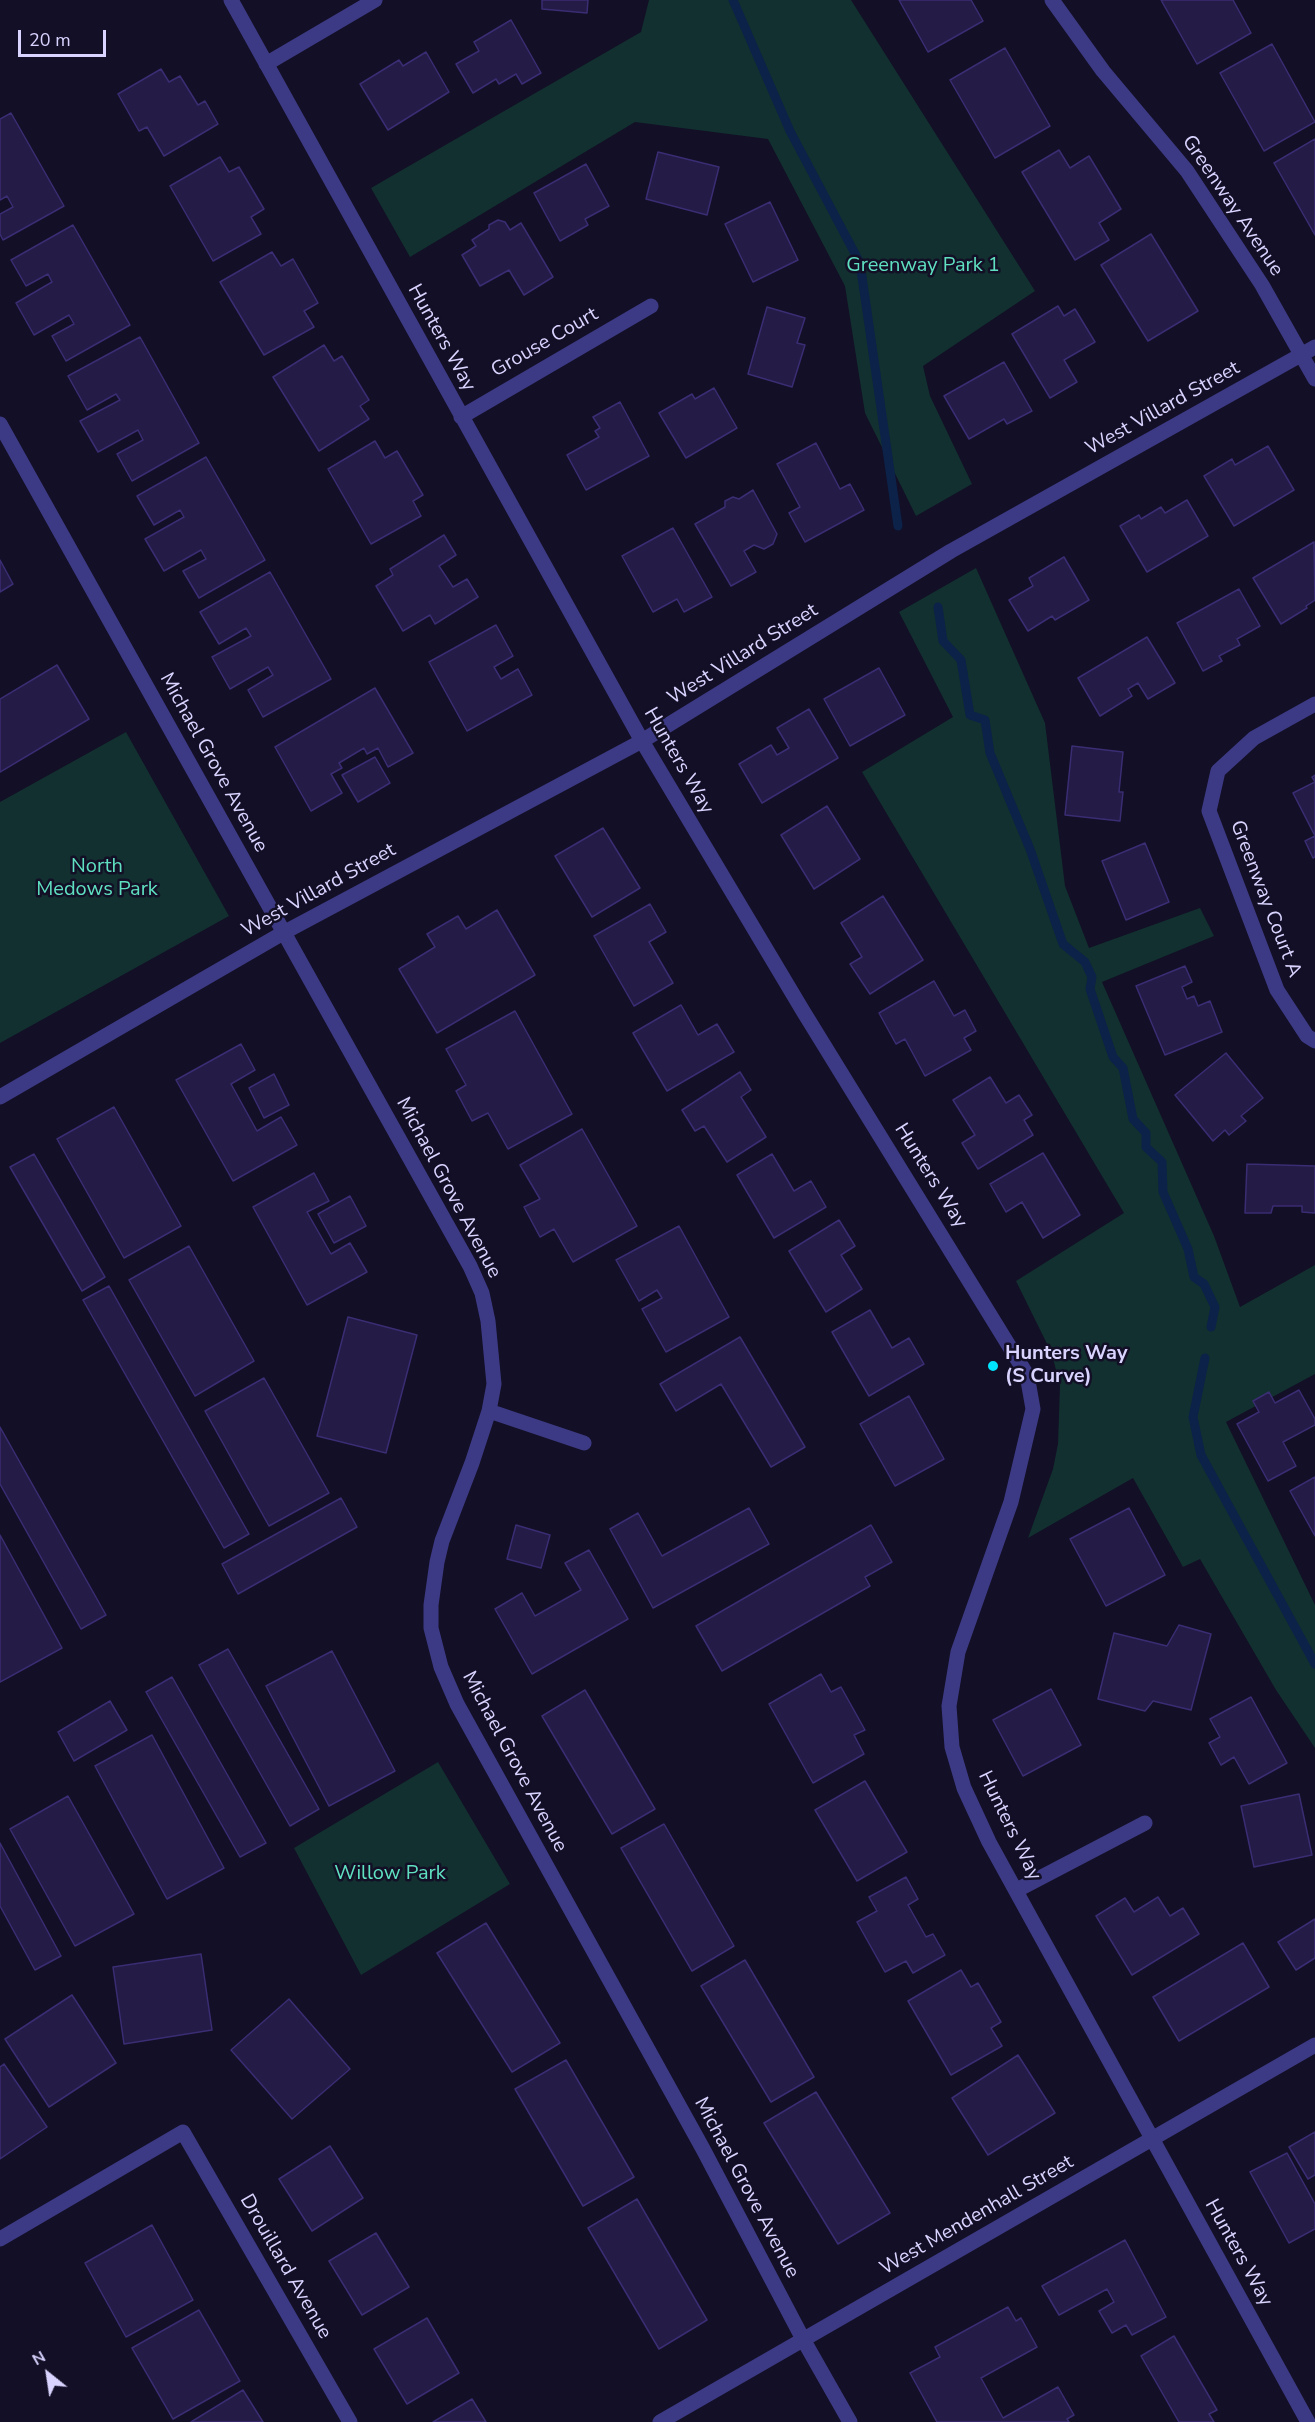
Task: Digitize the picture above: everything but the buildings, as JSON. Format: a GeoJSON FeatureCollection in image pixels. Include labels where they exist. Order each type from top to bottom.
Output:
{"type":"FeatureCollection","features":[{"type":"Feature","properties":{"kind":"street","name":"Hunters Way"},"geometry":{"type":"LineString","coordinates":[[231,0],[642,741],[803,1011],[1027,1375],[1033,1409],[1011,1502],[958,1652],[949,1707],[952,1747],[964,1788],[989,1842],[1308,2422]]}},
{"type":"Feature","properties":{"kind":"street"},"geometry":{"type":"LineString","coordinates":[[266,64],[375,0]]}},
{"type":"Feature","properties":{"kind":"street","name":"Greenway Avenue"},"geometry":{"type":"LineString","coordinates":[[1052,0],[1103,70],[1187,171],[1308,351]]}},
{"type":"Feature","properties":{"kind":"street","name":"Grouse Court"},"geometry":{"type":"LineString","coordinates":[[461,417],[651,306]]}},
{"type":"Feature","properties":{"kind":"street"},"geometry":{"type":"LineString","coordinates":[[1308,351],[1315,379]]}},
{"type":"Feature","properties":{"kind":"street","name":"West Villard Street"},"geometry":{"type":"LineString","coordinates":[[0,1097],[283,933],[642,741],[951,551],[1308,351]]}},
{"type":"Feature","properties":{"kind":"street","name":"Michael Grove Avenue"},"geometry":{"type":"LineString","coordinates":[[0,424],[470,1266],[482,1293],[488,1321],[494,1384],[489,1411],[442,1541],[437,1562],[431,1605],[431,1628],[441,1667],[457,1704],[850,2422]]}},
{"type":"Feature","properties":{"kind":"street","name":"Greenway Court A"},"geometry":{"type":"LineString","coordinates":[[1315,704],[1254,738],[1218,771],[1209,811],[1277,990],[1307,1036],[1315,1041]]}},
{"type":"Feature","properties":{"kind":"street"},"geometry":{"type":"LineString","coordinates":[[489,1411],[584,1443]]}},
{"type":"Feature","properties":{"kind":"street"},"geometry":{"type":"LineString","coordinates":[[1017,1890],[1145,1823]]}},
{"type":"Feature","properties":{"kind":"street","name":"West Mendenhall Street"},"geometry":{"type":"LineString","coordinates":[[660,2422],[1315,2045]]}},
{"type":"Feature","properties":{"kind":"street","name":"Drouillard Avenue"},"geometry":{"type":"LineString","coordinates":[[0,2239],[183,2132],[350,2422]]}},
{"type":"Feature","properties":{"kind":"green space","name":"Greenway Park 1"},"geometry":{"type":"Polygon","coordinates":[[[649,0],[851,0],[1035,291],[923,366],[930,396],[972,484],[916,516],[865,413],[845,286],[768,139],[635,122],[410,257],[371,188],[641,32],[649,0]]]}},
{"type":"Feature","properties":{"kind":"green space"},"geometry":{"type":"Polygon","coordinates":[[[976,568],[1045,723],[1065,886],[1089,948],[1200,908],[1214,936],[1102,982],[1214,1236],[1240,1307],[1315,1265],[1315,1374],[1226,1422],[1315,1605],[1315,1748],[1276,1690],[1200,1559],[1183,1567],[1133,1478],[1028,1538],[1053,1469],[1058,1444],[1060,1386],[1052,1354],[1016,1281],[1124,1213],[862,772],[953,717],[899,612],[976,568]]]}},
{"type":"Feature","properties":{"kind":"green space","name":"North Medows Park"},"geometry":{"type":"Polygon","coordinates":[[[126,732],[229,916],[0,1043],[0,802],[126,732]]]}},
{"type":"Feature","properties":{"kind":"green space","name":"Willow Park"},"geometry":{"type":"Polygon","coordinates":[[[438,1762],[510,1884],[361,1975],[294,1848],[438,1762]]]}},
{"type":"Feature","properties":{"kind":"waterway"},"geometry":{"type":"LineString","coordinates":[[733,0],[790,131],[860,263],[898,526]]}},
{"type":"Feature","properties":{"kind":"waterway"},"geometry":{"type":"LineString","coordinates":[[938,607],[943,641],[961,660],[970,715],[985,720],[990,753],[1030,849],[1063,944],[1085,962],[1092,977],[1090,989],[1113,1057],[1123,1068],[1133,1119],[1146,1133],[1146,1147],[1162,1162],[1163,1192],[1188,1249],[1194,1277],[1204,1284],[1215,1307],[1211,1327]]}},
{"type":"Feature","properties":{"kind":"waterway"},"geometry":{"type":"LineString","coordinates":[[1205,1358],[1193,1417],[1201,1455],[1315,1664]]}},
{"type":"Feature","properties":{"kind":"place","name":"Hunters Way (S Curve)"},"geometry":{"type":"Point","coordinates":[993,1366]}}]}
